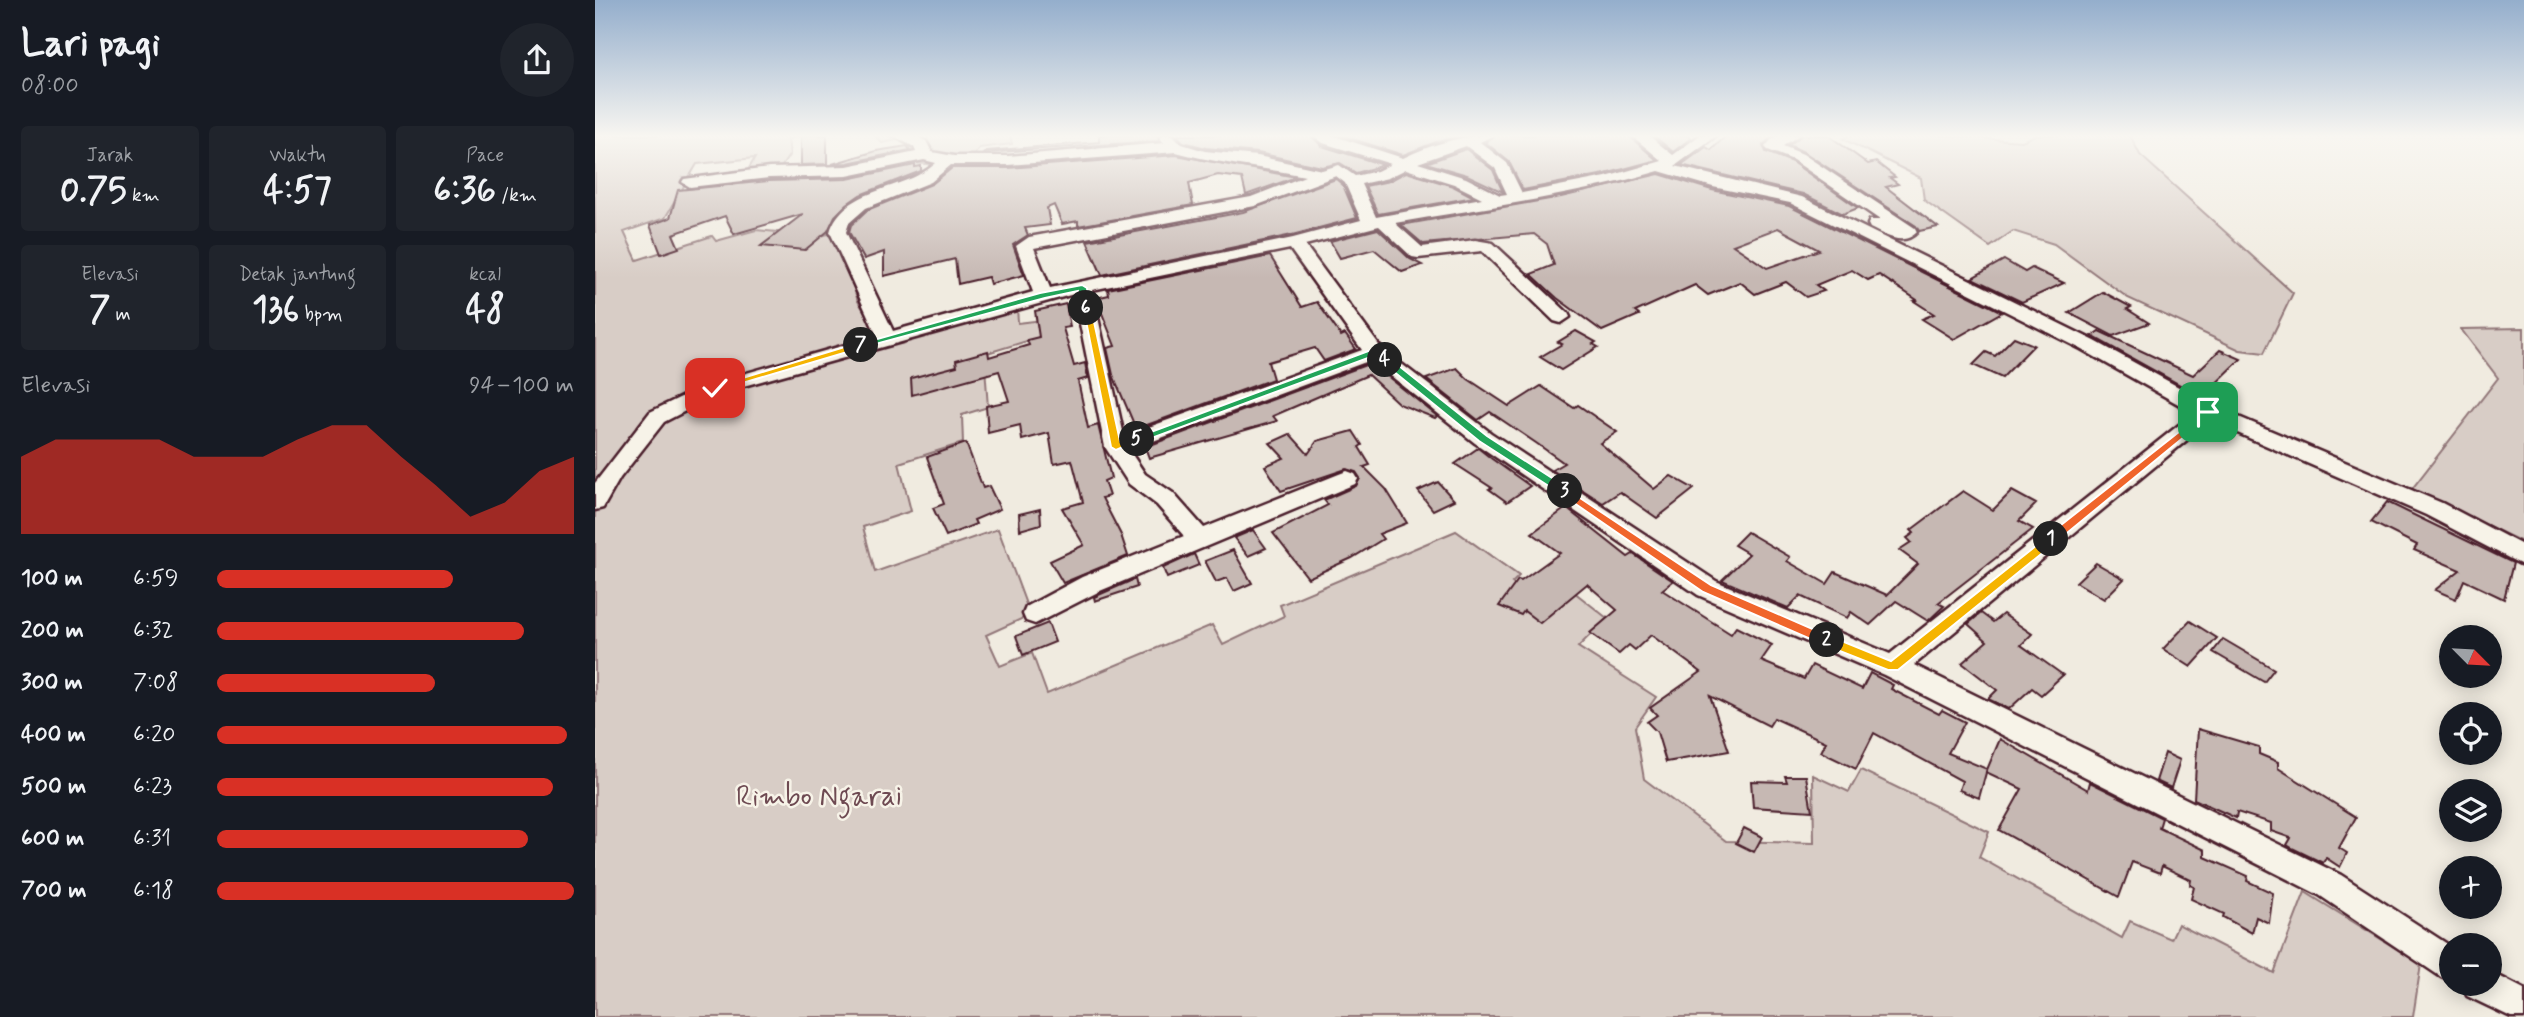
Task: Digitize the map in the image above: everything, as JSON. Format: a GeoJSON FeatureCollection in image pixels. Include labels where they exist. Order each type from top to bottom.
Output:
{"type":"FeatureCollection","features":[{"type":"Feature","properties":{"kind":"street"},"geometry":{"type":"LineString","coordinates":[[887,338],[838,232],[838,225],[852,210],[916,182]]}},
{"type":"Feature","properties":{"kind":"street"},"geometry":{"type":"LineString","coordinates":[[1044,295],[1025,246],[1035,241],[1255,201],[1303,182]]}},
{"type":"Feature","properties":{"kind":"street"},"geometry":{"type":"LineString","coordinates":[[1350,182],[1377,223],[1418,253],[1487,247],[1561,317]]}},
{"type":"Feature","properties":{"kind":"street"},"geometry":{"type":"LineString","coordinates":[[1463,182],[1498,201]]}},
{"type":"Feature","properties":{"kind":"street"},"geometry":{"type":"LineString","coordinates":[[1510,182],[1517,198]]}},
{"type":"Feature","properties":{"kind":"street"},"geometry":{"type":"LineString","coordinates":[[595,502],[611,474],[657,417],[715,388],[1044,295],[1377,223],[1601,182]]}},
{"type":"Feature","properties":{"kind":"street"},"geometry":{"type":"LineString","coordinates":[[1716,182],[1772,192],[1891,238],[2208,412],[2434,509],[2524,557]]}},
{"type":"Feature","properties":{"kind":"street"},"geometry":{"type":"LineString","coordinates":[[1836,182],[1909,232],[1891,238]]}},
{"type":"Feature","properties":{"kind":"street"},"geometry":{"type":"LineString","coordinates":[[1294,243],[1374,352],[1483,438],[1707,589],[1893,667],[2330,885],[2439,957]]}},
{"type":"Feature","properties":{"kind":"street"},"geometry":{"type":"LineString","coordinates":[[1082,288],[1116,447],[1137,479],[1165,499],[1199,538]]}},
{"type":"Feature","properties":{"kind":"street"},"geometry":{"type":"LineString","coordinates":[[1116,447],[1374,352]]}},
{"type":"Feature","properties":{"kind":"street"},"geometry":{"type":"LineString","coordinates":[[1893,667],[2208,412]]}},
{"type":"Feature","properties":{"kind":"street"},"geometry":{"type":"LineString","coordinates":[[1035,614],[1091,584],[1347,479]]}},
{"type":"Feature","properties":{"kind":"street"},"geometry":{"type":"LineString","coordinates":[[2502,995],[2524,1006]]}},
{"type":"Feature","properties":{"kind":"green space","name":"Rimbo Ngarai"},"geometry":{"type":"Polygon","coordinates":[[[595,182],[686,182],[665,218],[624,232],[637,260],[712,236],[716,241],[756,230],[821,236],[828,234],[842,251],[858,301],[870,320],[873,343],[1017,307],[1018,323],[1042,320],[1043,336],[984,354],[988,407],[962,415],[963,443],[899,463],[911,511],[863,527],[875,572],[998,529],[1030,615],[986,635],[1000,666],[1032,653],[1047,694],[1212,625],[1223,645],[1284,616],[1280,605],[1456,531],[1519,576],[1512,583],[1542,606],[1569,588],[1607,618],[1578,647],[1656,697],[1635,727],[1644,779],[1726,841],[1814,843],[1813,775],[1849,792],[1861,770],[1989,832],[1979,857],[2122,938],[2130,921],[2171,939],[2178,924],[2274,973],[2305,892],[2421,964],[2413,1017],[595,1017],[595,182]]]}},
{"type":"Feature","properties":{"kind":"green space"},"geometry":{"type":"Polygon","coordinates":[[[1922,182],[2170,182],[2293,293],[2264,353],[2240,350],[2128,298],[2054,244],[2013,231],[1990,247],[1924,200],[1922,182]]]}},
{"type":"Feature","properties":{"kind":"green space"},"geometry":{"type":"Polygon","coordinates":[[[2524,328],[2524,543],[2412,489],[2498,378],[2461,329],[2524,328]]]}},
{"type":"Feature","properties":{"kind":"building"},"geometry":{"type":"Polygon","coordinates":[[[754,182],[892,182],[860,195],[847,204],[835,216],[828,231],[805,250],[761,246],[803,214],[734,234],[725,216],[673,234],[679,248],[661,254],[650,225],[670,218],[678,190],[754,182]]]}},
{"type":"Feature","properties":{"kind":"building"},"geometry":{"type":"Polygon","coordinates":[[[1191,182],[1193,205],[1078,226],[1078,221],[1062,224],[1054,205],[1047,208],[1050,225],[1025,228],[1028,235],[1013,245],[1024,275],[990,284],[988,277],[958,284],[955,259],[884,276],[884,252],[864,259],[849,232],[851,225],[867,210],[932,184],[1191,182]]]}},
{"type":"Feature","properties":{"kind":"building"},"geometry":{"type":"Polygon","coordinates":[[[1243,182],[1281,182],[1246,195],[1243,182]]]}},
{"type":"Feature","properties":{"kind":"building"},"geometry":{"type":"Polygon","coordinates":[[[1326,182],[1340,182],[1357,218],[1292,235],[1102,275],[1087,241],[1243,212],[1326,182]]]}},
{"type":"Feature","properties":{"kind":"building"},"geometry":{"type":"Polygon","coordinates":[[[1382,182],[1441,182],[1474,197],[1378,214],[1365,186],[1382,182]]]}},
{"type":"Feature","properties":{"kind":"building"},"geometry":{"type":"Polygon","coordinates":[[[1483,182],[1499,182],[1503,192],[1483,182]]]}},
{"type":"Feature","properties":{"kind":"building"},"geometry":{"type":"Polygon","coordinates":[[[1519,182],[1562,182],[1523,190],[1519,182]]]}},
{"type":"Feature","properties":{"kind":"building"},"geometry":{"type":"Polygon","coordinates":[[[1623,182],[1687,182],[1789,206],[2002,312],[1954,339],[1922,319],[1934,314],[1914,301],[1917,300],[1879,275],[1868,280],[1852,270],[1816,285],[1824,291],[1806,297],[1786,282],[1755,294],[1740,282],[1708,295],[1695,285],[1635,312],[1639,315],[1602,331],[1557,298],[1531,274],[1554,265],[1547,244],[1534,234],[1423,244],[1401,225],[1561,197],[1623,182]],[[1778,228],[1733,245],[1767,268],[1819,250],[1778,228]]]}},
{"type":"Feature","properties":{"kind":"building"},"geometry":{"type":"Polygon","coordinates":[[[1754,182],[1821,182],[1858,208],[1843,214],[1803,194],[1754,182]]]}},
{"type":"Feature","properties":{"kind":"building"},"geometry":{"type":"Polygon","coordinates":[[[1850,182],[1896,182],[1898,184],[1886,187],[1938,227],[1919,231],[1916,226],[1850,182]]]}},
{"type":"Feature","properties":{"kind":"building"},"geometry":{"type":"Polygon","coordinates":[[[1378,229],[1410,259],[1422,265],[1402,272],[1374,249],[1340,258],[1330,241],[1378,229]]]}},
{"type":"Feature","properties":{"kind":"building"},"geometry":{"type":"Polygon","coordinates":[[[1270,256],[1302,307],[1317,302],[1341,336],[1345,334],[1356,349],[1324,361],[1315,348],[1268,362],[1273,379],[1136,429],[1113,375],[1107,348],[1115,346],[1096,298],[1109,295],[1108,289],[1270,256]]]}},
{"type":"Feature","properties":{"kind":"building"},"geometry":{"type":"Polygon","coordinates":[[[2004,260],[2025,272],[2032,268],[2064,283],[2022,302],[1972,278],[2004,260]]]}},
{"type":"Feature","properties":{"kind":"building"},"geometry":{"type":"Polygon","coordinates":[[[2103,292],[2131,307],[2127,309],[2149,323],[2113,336],[2069,313],[2103,292]]]}},
{"type":"Feature","properties":{"kind":"building"},"geometry":{"type":"Polygon","coordinates":[[[1066,304],[1070,327],[1063,328],[1074,366],[1085,363],[1088,378],[1078,381],[1088,428],[1098,425],[1111,478],[1104,481],[1109,496],[1102,498],[1121,535],[1128,556],[1063,583],[1050,561],[1084,545],[1062,508],[1083,502],[1072,460],[1054,464],[1049,433],[1022,440],[1020,425],[988,433],[986,406],[1009,401],[999,371],[912,395],[911,378],[957,366],[956,360],[988,351],[989,357],[1029,345],[1027,340],[1039,337],[1035,311],[1066,304]]]}},
{"type":"Feature","properties":{"kind":"building"},"geometry":{"type":"Polygon","coordinates":[[[1576,331],[1596,342],[1593,344],[1598,347],[1561,370],[1540,357],[1562,344],[1558,342],[1576,331]]]}},
{"type":"Feature","properties":{"kind":"building"},"geometry":{"type":"Polygon","coordinates":[[[2099,331],[2193,375],[2220,350],[2241,359],[2202,397],[2092,336],[2099,331]]]}},
{"type":"Feature","properties":{"kind":"building"},"geometry":{"type":"Polygon","coordinates":[[[2014,337],[2034,345],[2002,378],[1973,365],[1986,352],[1995,356],[2014,337]]]}},
{"type":"Feature","properties":{"kind":"building"},"geometry":{"type":"Polygon","coordinates":[[[1371,363],[1437,416],[1435,418],[1399,404],[1368,375],[1273,416],[1277,421],[1149,458],[1145,447],[1371,363]]]}},
{"type":"Feature","properties":{"kind":"building"},"geometry":{"type":"Polygon","coordinates":[[[1457,368],[1468,379],[1509,406],[1541,386],[1574,408],[1578,405],[1617,432],[1600,443],[1654,489],[1671,476],[1694,489],[1657,518],[1620,492],[1603,503],[1552,470],[1564,463],[1536,443],[1490,412],[1478,420],[1426,379],[1457,368]]]}},
{"type":"Feature","properties":{"kind":"building"},"geometry":{"type":"Polygon","coordinates":[[[1353,431],[1370,465],[1364,467],[1386,489],[1407,523],[1379,534],[1383,539],[1352,558],[1308,578],[1273,533],[1328,505],[1324,500],[1356,486],[1360,478],[1356,472],[1346,469],[1281,491],[1265,466],[1284,458],[1270,443],[1290,434],[1308,454],[1317,441],[1353,431]]]}},
{"type":"Feature","properties":{"kind":"building"},"geometry":{"type":"Polygon","coordinates":[[[966,443],[983,488],[989,486],[1000,509],[974,520],[976,524],[946,536],[933,508],[944,504],[927,457],[966,443]]]}},
{"type":"Feature","properties":{"kind":"building"},"geometry":{"type":"Polygon","coordinates":[[[1478,448],[1530,486],[1507,502],[1489,489],[1492,488],[1455,464],[1478,448]]]}},
{"type":"Feature","properties":{"kind":"building"},"geometry":{"type":"Polygon","coordinates":[[[1438,482],[1454,500],[1433,510],[1418,491],[1438,482]]]}},
{"type":"Feature","properties":{"kind":"building"},"geometry":{"type":"Polygon","coordinates":[[[1963,491],[1993,510],[2012,491],[2036,504],[2019,521],[2033,529],[1938,603],[1944,606],[1928,621],[1896,601],[1870,625],[1851,612],[1847,618],[1800,596],[1788,608],[1722,580],[1749,554],[1734,545],[1747,532],[1790,557],[1787,561],[1827,584],[1835,572],[1887,595],[1918,564],[1899,550],[1911,542],[1907,538],[1914,533],[1911,530],[1963,491]]]}},
{"type":"Feature","properties":{"kind":"building"},"geometry":{"type":"Polygon","coordinates":[[[2387,502],[2513,563],[2504,599],[2464,580],[2456,599],[2435,590],[2460,570],[2414,550],[2417,545],[2371,522],[2387,502]]]}},
{"type":"Feature","properties":{"kind":"building"},"geometry":{"type":"Polygon","coordinates":[[[1566,508],[1628,557],[1633,554],[1673,581],[1662,590],[1731,634],[1736,627],[1772,645],[1761,661],[1804,679],[1812,665],[1862,689],[1870,673],[1893,685],[1891,689],[1939,714],[1942,710],[1965,722],[1948,753],[1987,769],[1979,798],[1959,790],[1962,781],[1874,733],[1856,769],[1821,752],[1826,742],[1774,718],[1769,726],[1710,696],[1729,751],[1666,762],[1657,732],[1647,722],[1657,715],[1650,708],[1701,672],[1651,635],[1635,650],[1629,645],[1619,654],[1590,633],[1617,610],[1587,584],[1540,623],[1524,611],[1521,615],[1499,606],[1518,580],[1521,581],[1560,553],[1532,533],[1566,508]]]}},
{"type":"Feature","properties":{"kind":"building"},"geometry":{"type":"Polygon","coordinates":[[[1040,509],[1041,524],[1020,530],[1019,514],[1040,509]]]}},
{"type":"Feature","properties":{"kind":"building"},"geometry":{"type":"Polygon","coordinates":[[[1253,530],[1266,548],[1248,556],[1234,538],[1253,530]]]}},
{"type":"Feature","properties":{"kind":"building"},"geometry":{"type":"Polygon","coordinates":[[[1233,550],[1252,583],[1234,591],[1227,578],[1216,582],[1205,561],[1233,550]]]}},
{"type":"Feature","properties":{"kind":"building"},"geometry":{"type":"Polygon","coordinates":[[[1194,554],[1199,565],[1167,578],[1163,568],[1194,554]]]}},
{"type":"Feature","properties":{"kind":"building"},"geometry":{"type":"Polygon","coordinates":[[[2096,563],[2124,579],[2104,599],[2076,582],[2096,563]]]}},
{"type":"Feature","properties":{"kind":"building"},"geometry":{"type":"Polygon","coordinates":[[[1135,579],[1137,587],[1095,601],[1094,597],[1135,579]]]}},
{"type":"Feature","properties":{"kind":"building"},"geometry":{"type":"Polygon","coordinates":[[[1981,613],[1993,622],[2003,614],[2032,634],[2021,645],[2063,675],[2041,695],[2032,688],[2009,709],[1988,699],[1997,690],[1962,663],[1987,641],[1968,624],[1981,613]]]}},
{"type":"Feature","properties":{"kind":"building"},"geometry":{"type":"Polygon","coordinates":[[[2190,621],[2217,638],[2191,667],[2163,649],[2190,621]]]}},
{"type":"Feature","properties":{"kind":"building"},"geometry":{"type":"Polygon","coordinates":[[[1048,623],[1055,642],[1023,655],[1016,636],[1048,623]]]}},
{"type":"Feature","properties":{"kind":"building"},"geometry":{"type":"Polygon","coordinates":[[[2223,639],[2274,669],[2264,682],[2213,652],[2223,639]]]}},
{"type":"Feature","properties":{"kind":"building"},"geometry":{"type":"Polygon","coordinates":[[[2198,729],[2259,747],[2259,754],[2278,762],[2278,768],[2356,817],[2339,848],[2347,853],[2340,867],[2326,858],[2323,863],[2287,845],[2291,838],[2271,831],[2271,823],[2237,812],[2236,818],[2194,799],[2198,729]]]}},
{"type":"Feature","properties":{"kind":"building"},"geometry":{"type":"Polygon","coordinates":[[[2000,739],[2088,790],[2090,782],[2162,818],[2159,828],[2205,850],[2205,857],[2248,876],[2247,881],[2273,893],[2269,923],[2256,917],[2252,933],[2223,917],[2224,914],[2191,899],[2194,887],[2190,885],[2191,880],[2162,866],[2160,873],[2132,862],[2119,897],[1999,830],[2022,789],[1986,772],[2000,739]]]}},
{"type":"Feature","properties":{"kind":"building"},"geometry":{"type":"Polygon","coordinates":[[[2165,753],[2180,760],[2171,788],[2156,781],[2165,753]]]}},
{"type":"Feature","properties":{"kind":"building"},"geometry":{"type":"Polygon","coordinates":[[[1785,776],[1806,776],[1812,811],[1753,807],[1751,781],[1787,782],[1785,776]]]}},
{"type":"Feature","properties":{"kind":"building"},"geometry":{"type":"Polygon","coordinates":[[[1744,828],[1762,837],[1754,852],[1736,843],[1744,828]]]}},
{"type":"Feature","properties":{"kind":"route"},"geometry":{"type":"LineString","coordinates":[[715,388],[870,342],[1044,295],[1082,288],[1116,447],[1374,352],[1427,391],[1483,438],[1707,589],[1893,667],[2208,412]]}}]}
